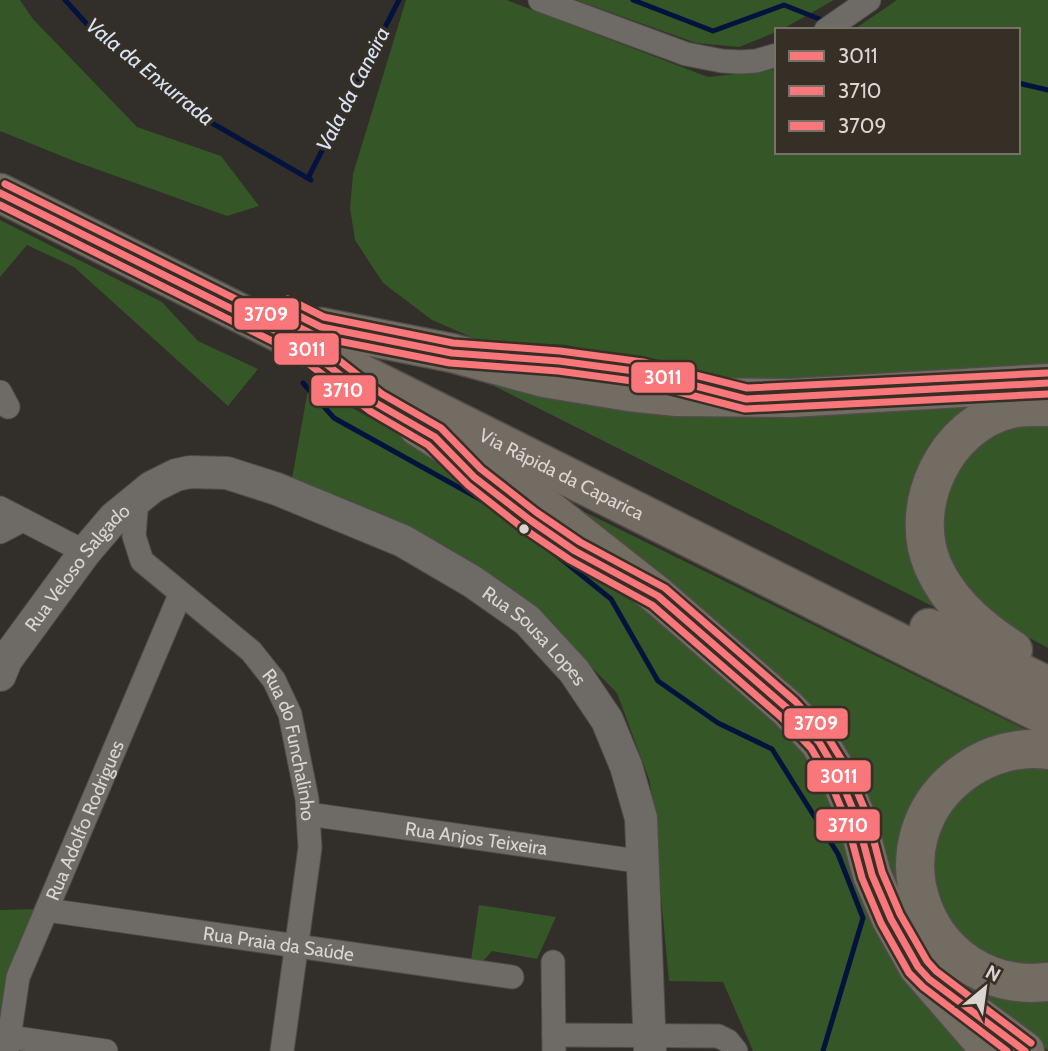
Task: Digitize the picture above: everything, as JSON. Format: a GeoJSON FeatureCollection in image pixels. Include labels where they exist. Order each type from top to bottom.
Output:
{"type":"FeatureCollection","features":[{"type":"Feature","properties":{"kind":"highway","name":"Via Rápida da Caparica"},"geometry":{"type":"LineString","coordinates":[[0,165],[309,335],[1048,717]]}},
{"type":"Feature","properties":{"kind":"highway","name":"Via Rápida da Caparica"},"geometry":{"type":"LineString","coordinates":[[0,192],[309,335],[1048,686]]}},
{"type":"Feature","properties":{"kind":"highway"},"geometry":{"type":"LineString","coordinates":[[309,335],[452,353],[544,378],[677,397],[791,398],[1048,383]]}},
{"type":"Feature","properties":{"kind":"highway"},"geometry":{"type":"LineString","coordinates":[[309,335],[376,403],[435,437],[549,510],[658,596],[788,709],[819,742],[838,774],[857,819],[872,875],[891,919],[918,967],[991,1051]]}},
{"type":"Feature","properties":{"kind":"highway"},"geometry":{"type":"LineString","coordinates":[[1048,407],[1010,409],[987,418],[952,446],[937,471],[928,497],[924,524],[932,564],[944,588],[959,607],[1003,643],[1048,671]]}},
{"type":"Feature","properties":{"kind":"highway"},"geometry":{"type":"LineString","coordinates":[[1048,750],[994,755],[959,776],[941,794],[921,829],[916,851],[916,880],[931,925],[961,961],[996,979],[1029,984],[1048,982]]}},
{"type":"Feature","properties":{"kind":"highway"},"geometry":{"type":"LineString","coordinates":[[929,979],[1025,1051]]}},
{"type":"Feature","properties":{"kind":"street"},"geometry":{"type":"LineString","coordinates":[[540,0],[686,54],[741,62],[775,55]]}},
{"type":"Feature","properties":{"kind":"street"},"geometry":{"type":"LineString","coordinates":[[835,23],[869,0]]}},
{"type":"Feature","properties":{"kind":"street","name":"Rua Sousa Lopes"},"geometry":{"type":"LineString","coordinates":[[137,498],[163,481],[190,472],[216,471],[239,475],[403,541],[473,582],[527,620],[575,671],[607,720],[626,766],[640,818],[644,862],[650,1043]]}},
{"type":"Feature","properties":{"kind":"street","name":"Rua Veloso Salgado"},"geometry":{"type":"LineString","coordinates":[[2,664],[85,552],[114,518],[137,498]]}},
{"type":"Feature","properties":{"kind":"street","name":"Rua do Funchalinho"},"geometry":{"type":"LineString","coordinates":[[137,498],[134,536],[138,554],[148,568],[251,652],[280,691],[293,726],[308,814],[310,848],[282,1051]]}},
{"type":"Feature","properties":{"kind":"street"},"geometry":{"type":"LineString","coordinates":[[0,508],[85,552]]}},
{"type":"Feature","properties":{"kind":"street"},"geometry":{"type":"LineString","coordinates":[[0,532],[23,520]]}},
{"type":"Feature","properties":{"kind":"street","name":"Rua Adolfo Rodrigues"},"geometry":{"type":"LineString","coordinates":[[8,1044],[18,978],[180,595]]}},
{"type":"Feature","properties":{"kind":"street","name":"Rua Anjos Teixeira"},"geometry":{"type":"LineString","coordinates":[[308,814],[644,862]]}},
{"type":"Feature","properties":{"kind":"street","name":"Rua Praia da Saúde"},"geometry":{"type":"LineString","coordinates":[[47,910],[512,977]]}},
{"type":"Feature","properties":{"kind":"street"},"geometry":{"type":"LineString","coordinates":[[553,962],[554,1043],[650,1043],[718,1036],[728,1041],[736,1051]]}},
{"type":"Feature","properties":{"kind":"street"},"geometry":{"type":"LineString","coordinates":[[8,1044],[106,1051]]}},
{"type":"Feature","properties":{"kind":"green space"},"geometry":{"type":"Polygon","coordinates":[[[0,0],[20,0],[33,19],[137,127],[221,156],[259,206],[227,216],[74,161],[0,131],[0,0]]]}},
{"type":"Feature","properties":{"kind":"green space"},"geometry":{"type":"Polygon","coordinates":[[[406,0],[507,0],[708,77],[775,69],[775,154],[1020,154],[1020,28],[856,28],[897,0],[1048,0],[1048,369],[749,388],[566,345],[478,340],[432,320],[383,283],[355,240],[350,208],[353,174],[406,0]]]}},
{"type":"Feature","properties":{"kind":"green space"},"geometry":{"type":"Polygon","coordinates":[[[576,0],[834,0],[785,28],[775,28],[775,32],[739,47],[696,43],[576,0]]]}},
{"type":"Feature","properties":{"kind":"green space"},"geometry":{"type":"Polygon","coordinates":[[[0,220],[162,302],[198,341],[258,369],[228,406],[74,267],[27,245],[0,277],[0,220]]]}},
{"type":"Feature","properties":{"kind":"green space"},"geometry":{"type":"Polygon","coordinates":[[[478,378],[1027,395],[934,454],[954,617],[478,378]]]}},
{"type":"Feature","properties":{"kind":"green space"},"geometry":{"type":"Polygon","coordinates":[[[309,384],[421,446],[576,566],[675,628],[788,727],[832,791],[970,1051],[753,1051],[723,982],[669,981],[650,782],[617,693],[525,600],[291,484],[309,384]]]}},
{"type":"Feature","properties":{"kind":"green space"},"geometry":{"type":"Polygon","coordinates":[[[1033,422],[1048,424],[1048,648],[1015,630],[963,588],[943,542],[940,501],[958,463],[993,434],[1033,422]]]}},
{"type":"Feature","properties":{"kind":"green space"},"geometry":{"type":"Polygon","coordinates":[[[538,489],[1041,737],[935,780],[912,913],[1048,991],[1048,1050],[958,987],[905,921],[863,801],[538,489]]]}},
{"type":"Feature","properties":{"kind":"green space"},"geometry":{"type":"Polygon","coordinates":[[[1048,765],[1048,966],[1019,969],[962,940],[940,910],[934,876],[936,833],[953,797],[981,773],[1048,765]]]}},
{"type":"Feature","properties":{"kind":"green space"},"geometry":{"type":"Polygon","coordinates":[[[479,905],[556,917],[537,959],[492,951],[484,960],[471,960],[479,905]]]}},
{"type":"Feature","properties":{"kind":"green space"},"geometry":{"type":"Polygon","coordinates":[[[36,909],[7,975],[0,1024],[0,910],[36,909]]]}},
{"type":"Feature","properties":{"kind":"waterway","name":"Vala da Enxurrada"},"geometry":{"type":"LineString","coordinates":[[65,0],[96,34],[198,115],[311,180]]}},
{"type":"Feature","properties":{"kind":"waterway","name":"Vala da Caneira"},"geometry":{"type":"LineString","coordinates":[[308,178],[399,0]]}},
{"type":"Feature","properties":{"kind":"waterway","name":"Vala da Caneira"},"geometry":{"type":"LineString","coordinates":[[633,0],[713,31],[784,5],[827,22]]}},
{"type":"Feature","properties":{"kind":"waterway","name":"Vala da Caneira"},"geometry":{"type":"LineString","coordinates":[[1020,83],[1048,90]]}},
{"type":"Feature","properties":{"kind":"waterway","name":"Vala da Enxurrada"},"geometry":{"type":"LineString","coordinates":[[303,383],[334,418],[503,512],[611,599],[658,681],[718,723],[772,749],[838,854],[863,918],[823,1051]]}},
{"type":"Feature","properties":{"kind":"transit line","name":"3709"},"geometry":{"type":"LineString","coordinates":[[5,184],[304,333],[382,394],[441,428],[481,469],[536,512],[580,542],[665,588],[795,701],[827,736],[848,770],[867,815],[882,872],[900,914],[927,961],[936,971],[1031,1043]]}},
{"type":"Feature","properties":{"kind":"transit line","name":"3011"},"geometry":{"type":"LineString","coordinates":[[0,193],[298,342],[376,403],[435,437],[474,477],[530,520],[575,551],[658,596],[788,709],[819,742],[838,774],[857,819],[872,875],[891,919],[918,967],[929,979],[1025,1051]]}},
{"type":"Feature","properties":{"kind":"transit line","name":"3710"},"geometry":{"type":"LineString","coordinates":[[0,205],[292,351],[370,411],[428,445],[468,485],[524,529],[570,560],[652,605],[781,717],[811,748],[829,779],[847,822],[862,878],[881,923],[909,973],[923,987],[1007,1051]]}},
{"type":"Feature","properties":{"kind":"transit line","name":"3709"},"geometry":{"type":"LineString","coordinates":[[288,299],[324,317],[453,343],[560,351],[643,362],[747,388],[1047,373]]}},
{"type":"Feature","properties":{"kind":"transit line","name":"3011"},"geometry":{"type":"LineString","coordinates":[[283,308],[321,327],[452,353],[559,361],[642,372],[746,399],[1048,383]]}},
{"type":"Feature","properties":{"kind":"transit line","name":"3710"},"geometry":{"type":"LineString","coordinates":[[278,317],[318,337],[450,363],[558,371],[640,382],[745,409],[1048,394]]}}]}
